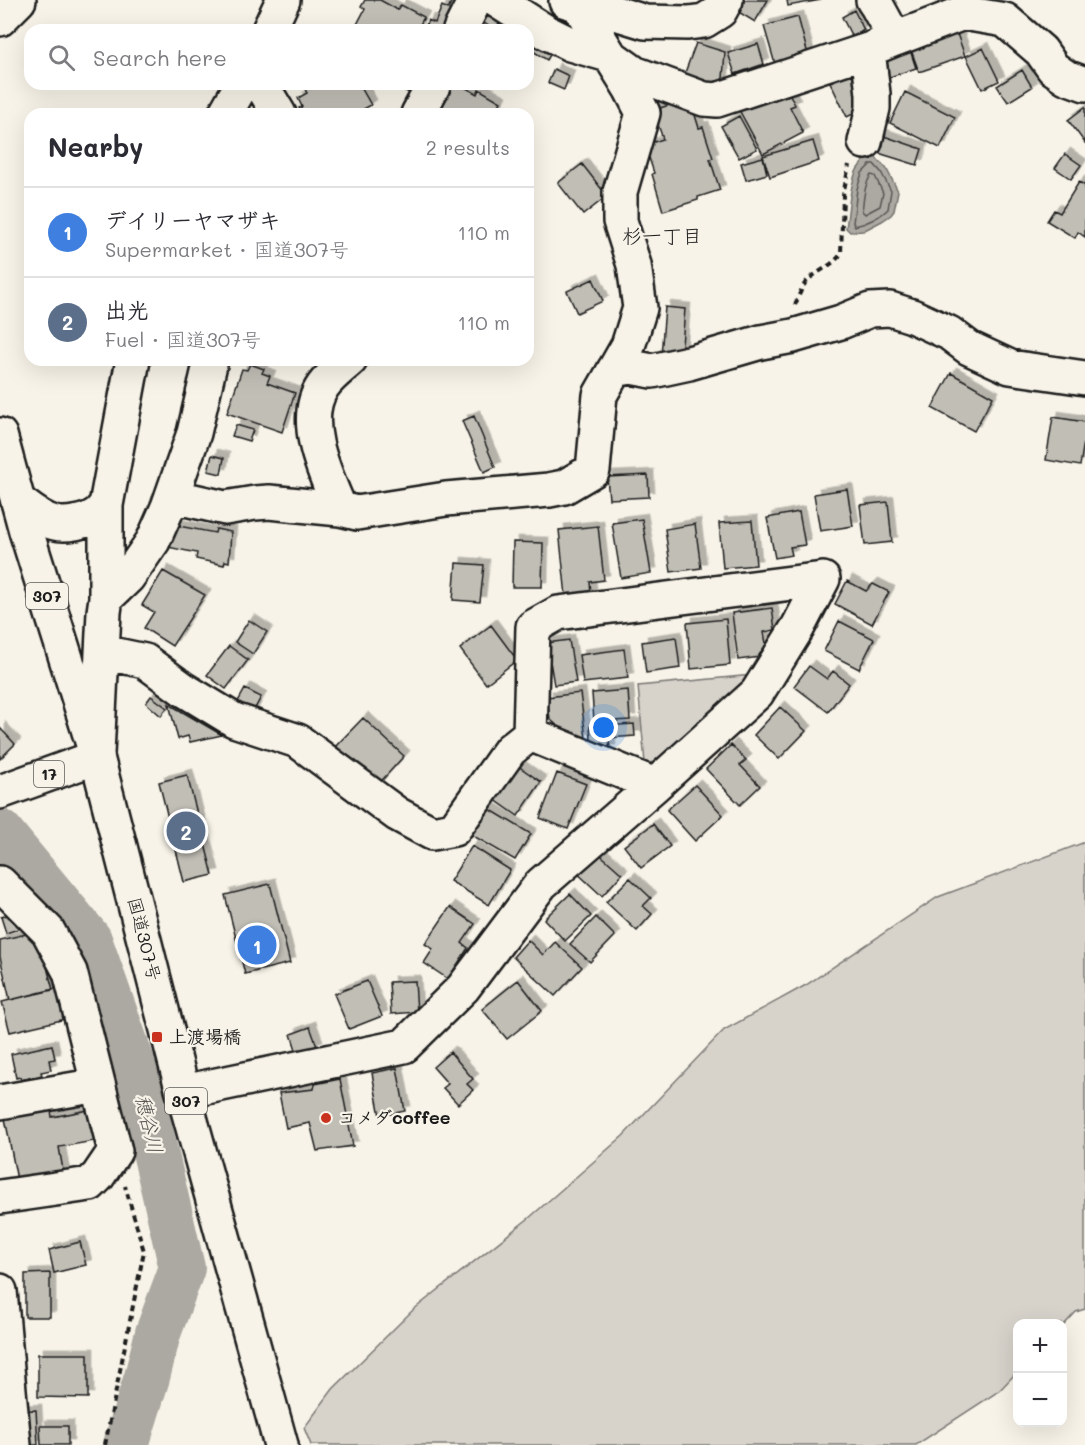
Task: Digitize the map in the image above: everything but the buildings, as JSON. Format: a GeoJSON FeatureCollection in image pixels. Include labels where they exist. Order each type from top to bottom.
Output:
{"type":"FeatureCollection","features":[{"type":"Feature","properties":{"kind":"main road"},"geometry":{"type":"LineString","coordinates":[[0,19],[19,0]]}},
{"type":"Feature","properties":{"kind":"main road"},"geometry":{"type":"LineString","coordinates":[[272,24],[283,0]]}},
{"type":"Feature","properties":{"kind":"main road"},"geometry":{"type":"LineString","coordinates":[[463,24],[476,0]]}},
{"type":"Feature","properties":{"kind":"main road"},"geometry":{"type":"LineString","coordinates":[[496,0],[534,24]]}},
{"type":"Feature","properties":{"kind":"main road"},"geometry":{"type":"LineString","coordinates":[[571,2],[645,21],[688,23],[704,21],[720,11],[726,0]]}},
{"type":"Feature","properties":{"kind":"main road"},"geometry":{"type":"LineString","coordinates":[[865,142],[873,108],[881,44],[878,6],[873,0]]}},
{"type":"Feature","properties":{"kind":"main road"},"geometry":{"type":"LineString","coordinates":[[172,496],[225,508],[268,502],[340,509],[357,513],[446,499],[549,490],[564,487],[593,470],[600,395],[628,346],[640,308],[634,265],[620,221],[620,192],[643,113],[630,88],[571,2]]}},
{"type":"Feature","properties":{"kind":"main road"},"geometry":{"type":"LineString","coordinates":[[534,24],[570,44],[609,56],[634,73],[704,99],[717,100],[881,44],[963,13],[1012,10],[1053,68],[1066,77],[1085,84]]}},
{"type":"Feature","properties":{"kind":"main road"},"geometry":{"type":"LineString","coordinates":[[228,108],[239,90]]}},
{"type":"Feature","properties":{"kind":"main road"},"geometry":{"type":"LineString","coordinates":[[265,90],[275,108]]}},
{"type":"Feature","properties":{"kind":"main road"},"geometry":{"type":"LineString","coordinates":[[421,108],[431,90]]}},
{"type":"Feature","properties":{"kind":"main road"},"geometry":{"type":"LineString","coordinates":[[614,370],[632,367],[652,371],[689,363],[841,322],[870,310],[890,309],[912,316],[949,333],[969,348],[1010,367],[1085,378]]}},
{"type":"Feature","properties":{"kind":"main road"},"geometry":{"type":"LineString","coordinates":[[97,757],[106,598],[106,505],[133,366]]}},
{"type":"Feature","properties":{"kind":"main road"},"geometry":{"type":"LineString","coordinates":[[106,598],[128,577],[153,541],[194,433],[210,366]]}},
{"type":"Feature","properties":{"kind":"main road"},"geometry":{"type":"LineString","coordinates":[[340,509],[318,450],[312,421],[314,405],[322,386],[344,366]]}},
{"type":"Feature","properties":{"kind":"main road","name":"国道307号"},"geometry":{"type":"LineString","coordinates":[[0,435],[26,531],[97,757],[183,1092],[281,1445]]}},
{"type":"Feature","properties":{"kind":"main road"},"geometry":{"type":"LineString","coordinates":[[18,501],[36,515],[54,523],[68,524],[95,515],[106,505]]}},
{"type":"Feature","properties":{"kind":"main road"},"geometry":{"type":"LineString","coordinates":[[183,1092],[404,1046],[463,988],[541,884],[757,693],[798,627],[823,579],[558,613],[533,627],[530,735]]}},
{"type":"Feature","properties":{"kind":"main road"},"geometry":{"type":"LineString","coordinates":[[102,652],[145,661],[183,689],[234,720],[298,741],[397,814],[432,833],[454,829],[510,750],[530,735]]}},
{"type":"Feature","properties":{"kind":"main road"},"geometry":{"type":"LineString","coordinates":[[530,735],[655,785]]}},
{"type":"Feature","properties":{"kind":"main road","name":"17"},"geometry":{"type":"LineString","coordinates":[[1,791],[97,757]]}},
{"type":"Feature","properties":{"kind":"main road"},"geometry":{"type":"LineString","coordinates":[[0,883],[48,931],[70,972],[115,1151],[90,1184],[0,1197]]}},
{"type":"Feature","properties":{"kind":"main road"},"geometry":{"type":"LineString","coordinates":[[0,1102],[98,1085]]}},
{"type":"Feature","properties":{"kind":"main road"},"geometry":{"type":"LineString","coordinates":[[0,1291],[9,1440]]}},
{"type":"Feature","properties":{"kind":"path"},"geometry":{"type":"LineString","coordinates":[[793,336],[794,308],[801,289],[809,279],[841,254],[843,195],[848,168],[865,142]]}},
{"type":"Feature","properties":{"kind":"path"},"geometry":{"type":"LineString","coordinates":[[105,1445],[144,1251],[115,1151]]}},
{"type":"Feature","properties":{"kind":"shaded area"},"geometry":{"type":"Polygon","coordinates":[[[753,675],[669,761],[645,763],[638,686],[753,675]]]}},
{"type":"Feature","properties":{"kind":"shaded area"},"geometry":{"type":"Polygon","coordinates":[[[1085,842],[1085,1309],[1076,1312],[1067,1322],[1067,1319],[1013,1319],[1013,1376],[999,1391],[916,1445],[311,1445],[304,1428],[333,1389],[413,1310],[529,1218],[623,1136],[724,1030],[806,985],[938,897],[1085,842]]]}},
{"type":"Feature","properties":{"kind":"water"},"geometry":{"type":"Polygon","coordinates":[[[871,153],[886,168],[898,191],[894,211],[882,221],[863,231],[850,232],[846,228],[854,179],[859,167],[871,153]]]}},
{"type":"Feature","properties":{"kind":"waterway","name":"穂谷川"},"geometry":{"type":"LineString","coordinates":[[0,832],[89,940],[139,1082],[182,1268],[158,1333],[126,1445]]}},
{"type":"Feature","properties":{"kind":"place","name":"出光"},"geometry":{"type":"Point","coordinates":[186,831]}},
{"type":"Feature","properties":{"kind":"place","name":"デイリーヤマザキ"},"geometry":{"type":"Point","coordinates":[257,945]}},
{"type":"Feature","properties":{"kind":"place","name":"上渡場橋"},"geometry":{"type":"Point","coordinates":[157,1037]}},
{"type":"Feature","properties":{"kind":"place","name":"コメダcoffee"},"geometry":{"type":"Point","coordinates":[326,1118]}},
{"type":"Feature","properties":{"kind":"district","name":"杉一丁目"},"geometry":{"type":"Point","coordinates":[662,236]}}]}
